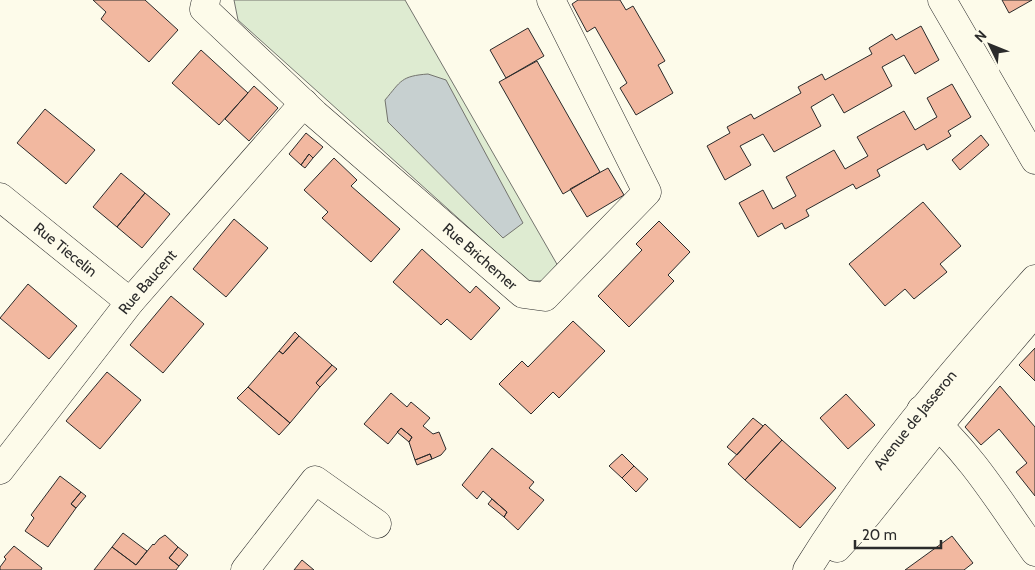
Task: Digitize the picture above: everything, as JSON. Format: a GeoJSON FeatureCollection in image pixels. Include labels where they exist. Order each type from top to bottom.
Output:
{"type":"FeatureCollection","features":[{"type":"Feature","properties":{"kind":"street","name":"Rue Brichemer"},"geometry":{"type":"LineString","coordinates":[[206,0],[204,9],[304,103],[523,294],[545,297],[647,192],[551,0]]}},
{"type":"Feature","properties":{"kind":"street"},"geometry":{"type":"LineString","coordinates":[[942,0],[1035,160]]}},
{"type":"Feature","properties":{"kind":"street","name":"Rue Baucent"},"geometry":{"type":"LineString","coordinates":[[0,470],[130,302],[304,103]]}},
{"type":"Feature","properties":{"kind":"street","name":"Rue Tiecelin"},"geometry":{"type":"LineString","coordinates":[[0,196],[130,302]]}},
{"type":"Feature","properties":{"kind":"street","name":"Avenue de Jasseron"},"geometry":{"type":"LineString","coordinates":[[818,570],[867,515],[930,418],[1035,279]]}},
{"type":"Feature","properties":{"kind":"street","name":"Avenue de Jasseron"},"geometry":{"type":"LineString","coordinates":[[807,570],[851,502],[930,418],[1035,312]]}},
{"type":"Feature","properties":{"kind":"street"},"geometry":{"type":"LineString","coordinates":[[930,418],[969,459],[1035,552]]}},
{"type":"Feature","properties":{"kind":"street"},"geometry":{"type":"LineString","coordinates":[[245,570],[315,480],[377,524]]}},
{"type":"Feature","properties":{"kind":"green space"},"geometry":{"type":"Polygon","coordinates":[[[234,0],[405,0],[558,266],[543,281],[528,281],[238,20],[234,0]]]}},
{"type":"Feature","properties":{"kind":"shaded area"},"geometry":{"type":"Polygon","coordinates":[[[428,74],[446,80],[523,223],[503,238],[388,122],[385,100],[395,88],[407,78],[428,74]]]}},
{"type":"Feature","properties":{"kind":"building"},"geometry":{"type":"Polygon","coordinates":[[[93,0],[145,0],[178,30],[149,62],[101,19],[106,12],[93,0]]]}},
{"type":"Feature","properties":{"kind":"building"},"geometry":{"type":"Polygon","coordinates":[[[578,0],[620,0],[626,10],[633,6],[665,61],[658,65],[673,93],[636,115],[620,88],[627,83],[595,27],[587,32],[572,4],[578,0]]]}},
{"type":"Feature","properties":{"kind":"building"},"geometry":{"type":"Polygon","coordinates":[[[1002,0],[1032,0],[1009,13],[1002,0]]]}},
{"type":"Feature","properties":{"kind":"building"},"geometry":{"type":"Polygon","coordinates":[[[921,26],[939,60],[915,74],[904,55],[882,67],[892,86],[844,113],[833,94],[811,107],[821,126],[774,152],[763,134],[740,146],[751,165],[725,180],[707,146],[730,133],[727,127],[751,114],[754,119],[801,93],[798,87],[822,74],[825,80],[872,54],[869,48],[892,34],[896,40],[921,26]]]}},
{"type":"Feature","properties":{"kind":"building"},"geometry":{"type":"Polygon","coordinates":[[[528,28],[544,56],[506,78],[490,50],[528,28]]]}},
{"type":"Feature","properties":{"kind":"building"},"geometry":{"type":"Polygon","coordinates":[[[201,50],[248,93],[219,125],[172,83],[201,50]]]}},
{"type":"Feature","properties":{"kind":"building"},"geometry":{"type":"Polygon","coordinates":[[[537,61],[600,172],[563,194],[499,82],[537,61]]]}},
{"type":"Feature","properties":{"kind":"building"},"geometry":{"type":"Polygon","coordinates":[[[952,84],[971,117],[948,131],[951,136],[927,150],[924,144],[877,170],[880,176],[856,189],[853,184],[806,210],[809,216],[785,229],[782,223],[758,237],[739,203],[763,190],[773,209],[796,196],[786,177],[834,150],[845,169],[868,156],[857,137],[904,111],[915,130],[937,117],[927,98],[952,84]]]}},
{"type":"Feature","properties":{"kind":"building"},"geometry":{"type":"Polygon","coordinates":[[[254,86],[278,108],[249,141],[225,119],[254,86]]]}},
{"type":"Feature","properties":{"kind":"building"},"geometry":{"type":"Polygon","coordinates":[[[45,109],[95,150],[66,184],[17,143],[45,109]]]}},
{"type":"Feature","properties":{"kind":"building"},"geometry":{"type":"Polygon","coordinates":[[[306,133],[323,147],[313,158],[309,154],[301,165],[289,154],[306,133]]]}},
{"type":"Feature","properties":{"kind":"building"},"geometry":{"type":"Polygon","coordinates":[[[981,135],[989,145],[960,170],[952,160],[981,135]]]}},
{"type":"Feature","properties":{"kind":"building"},"geometry":{"type":"Polygon","coordinates":[[[309,154],[313,158],[305,168],[301,165],[309,154]]]}},
{"type":"Feature","properties":{"kind":"building"},"geometry":{"type":"Polygon","coordinates":[[[334,158],[357,180],[351,186],[400,229],[371,262],[322,218],[328,212],[304,190],[334,158]]]}},
{"type":"Feature","properties":{"kind":"building"},"geometry":{"type":"Polygon","coordinates":[[[608,168],[624,195],[587,217],[570,189],[608,168]]]}},
{"type":"Feature","properties":{"kind":"building"},"geometry":{"type":"Polygon","coordinates":[[[121,173],[145,193],[117,227],[93,207],[121,173]]]}},
{"type":"Feature","properties":{"kind":"building"},"geometry":{"type":"Polygon","coordinates":[[[145,193],[170,214],[142,248],[117,227],[145,193]]]}},
{"type":"Feature","properties":{"kind":"building"},"geometry":{"type":"Polygon","coordinates":[[[923,202],[961,246],[940,264],[947,272],[914,299],[905,289],[885,306],[849,264],[923,202]]]}},
{"type":"Feature","properties":{"kind":"building"},"geometry":{"type":"Polygon","coordinates":[[[234,219],[268,248],[226,297],[193,269],[234,219]]]}},
{"type":"Feature","properties":{"kind":"building"},"geometry":{"type":"Polygon","coordinates":[[[659,221],[690,252],[668,275],[674,281],[629,327],[598,296],[642,250],[636,244],[659,221]]]}},
{"type":"Feature","properties":{"kind":"building"},"geometry":{"type":"Polygon","coordinates":[[[422,249],[470,293],[476,286],[500,308],[471,340],[447,319],[441,325],[393,282],[422,249]]]}},
{"type":"Feature","properties":{"kind":"building"},"geometry":{"type":"Polygon","coordinates":[[[28,284],[77,326],[49,359],[0,318],[28,284]]]}},
{"type":"Feature","properties":{"kind":"building"},"geometry":{"type":"Polygon","coordinates":[[[171,296],[204,324],[163,373],[130,345],[171,296]]]}},
{"type":"Feature","properties":{"kind":"building"},"geometry":{"type":"Polygon","coordinates":[[[573,321],[605,351],[559,398],[553,392],[531,414],[499,384],[522,361],[528,367],[573,321]]]}},
{"type":"Feature","properties":{"kind":"building"},"geometry":{"type":"Polygon","coordinates":[[[295,332],[299,336],[283,354],[279,351],[295,332]]]}},
{"type":"Feature","properties":{"kind":"building"},"geometry":{"type":"Polygon","coordinates":[[[299,336],[332,365],[316,383],[320,387],[290,423],[248,387],[279,351],[283,354],[299,336]]]}},
{"type":"Feature","properties":{"kind":"building"},"geometry":{"type":"Polygon","coordinates":[[[1035,348],[1035,381],[1019,365],[1035,348]]]}},
{"type":"Feature","properties":{"kind":"building"},"geometry":{"type":"Polygon","coordinates":[[[332,365],[337,369],[320,387],[316,383],[332,365]]]}},
{"type":"Feature","properties":{"kind":"building"},"geometry":{"type":"Polygon","coordinates":[[[107,372],[141,400],[100,449],[66,421],[107,372]]]}},
{"type":"Feature","properties":{"kind":"building"},"geometry":{"type":"Polygon","coordinates":[[[1000,386],[1035,427],[1035,496],[1016,472],[1027,463],[999,429],[981,445],[965,427],[1000,386]]]}},
{"type":"Feature","properties":{"kind":"building"},"geometry":{"type":"Polygon","coordinates":[[[248,387],[290,423],[279,435],[237,398],[248,387]]]}},
{"type":"Feature","properties":{"kind":"building"},"geometry":{"type":"Polygon","coordinates":[[[391,393],[407,407],[411,402],[430,418],[423,426],[433,434],[439,432],[446,449],[441,455],[432,459],[430,454],[415,460],[409,442],[412,437],[401,428],[388,444],[364,424],[391,393]]]}},
{"type":"Feature","properties":{"kind":"building"},"geometry":{"type":"Polygon","coordinates":[[[846,394],[875,425],[848,449],[820,418],[846,394]]]}},
{"type":"Feature","properties":{"kind":"building"},"geometry":{"type":"Polygon","coordinates":[[[753,418],[763,426],[737,455],[727,447],[753,418]]]}},
{"type":"Feature","properties":{"kind":"building"},"geometry":{"type":"Polygon","coordinates":[[[765,424],[782,440],[745,480],[728,464],[765,424]]]}},
{"type":"Feature","properties":{"kind":"building"},"geometry":{"type":"Polygon","coordinates":[[[401,428],[412,437],[409,442],[397,432],[401,428]]]}},
{"type":"Feature","properties":{"kind":"building"},"geometry":{"type":"Polygon","coordinates":[[[782,440],[836,488],[800,528],[745,480],[782,440]]]}},
{"type":"Feature","properties":{"kind":"building"},"geometry":{"type":"Polygon","coordinates":[[[492,448],[534,482],[529,488],[544,500],[518,530],[504,517],[507,512],[483,491],[477,499],[462,485],[492,448]]]}},
{"type":"Feature","properties":{"kind":"building"},"geometry":{"type":"Polygon","coordinates":[[[430,454],[432,459],[417,465],[415,460],[430,454]]]}},
{"type":"Feature","properties":{"kind":"building"},"geometry":{"type":"Polygon","coordinates":[[[622,454],[634,466],[622,478],[609,466],[622,454]]]}},
{"type":"Feature","properties":{"kind":"building"},"geometry":{"type":"Polygon","coordinates":[[[634,466],[648,479],[636,492],[622,478],[634,466]]]}},
{"type":"Feature","properties":{"kind":"building"},"geometry":{"type":"Polygon","coordinates":[[[60,476],[81,492],[71,504],[76,508],[48,547],[25,531],[34,518],[31,515],[60,476]]]}},
{"type":"Feature","properties":{"kind":"building"},"geometry":{"type":"Polygon","coordinates":[[[81,492],[86,496],[76,508],[71,504],[81,492]]]}},
{"type":"Feature","properties":{"kind":"building"},"geometry":{"type":"Polygon","coordinates":[[[492,499],[507,512],[504,517],[488,504],[492,499]]]}},
{"type":"Feature","properties":{"kind":"building"},"geometry":{"type":"Polygon","coordinates":[[[123,533],[147,551],[136,565],[112,547],[123,533]]]}},
{"type":"Feature","properties":{"kind":"building"},"geometry":{"type":"Polygon","coordinates":[[[165,535],[178,547],[169,558],[179,566],[176,570],[94,570],[112,547],[136,565],[153,544],[165,535]]]}},
{"type":"Feature","properties":{"kind":"building"},"geometry":{"type":"Polygon","coordinates":[[[952,536],[973,563],[964,570],[905,570],[952,536]]]}},
{"type":"Feature","properties":{"kind":"building"},"geometry":{"type":"Polygon","coordinates":[[[14,546],[42,568],[41,570],[0,570],[6,559],[4,557],[14,546]]]}},
{"type":"Feature","properties":{"kind":"building"},"geometry":{"type":"Polygon","coordinates":[[[178,547],[188,555],[179,566],[169,558],[178,547]]]}},
{"type":"Feature","properties":{"kind":"building"},"geometry":{"type":"Polygon","coordinates":[[[302,560],[314,570],[294,570],[302,560]]]}}]}
